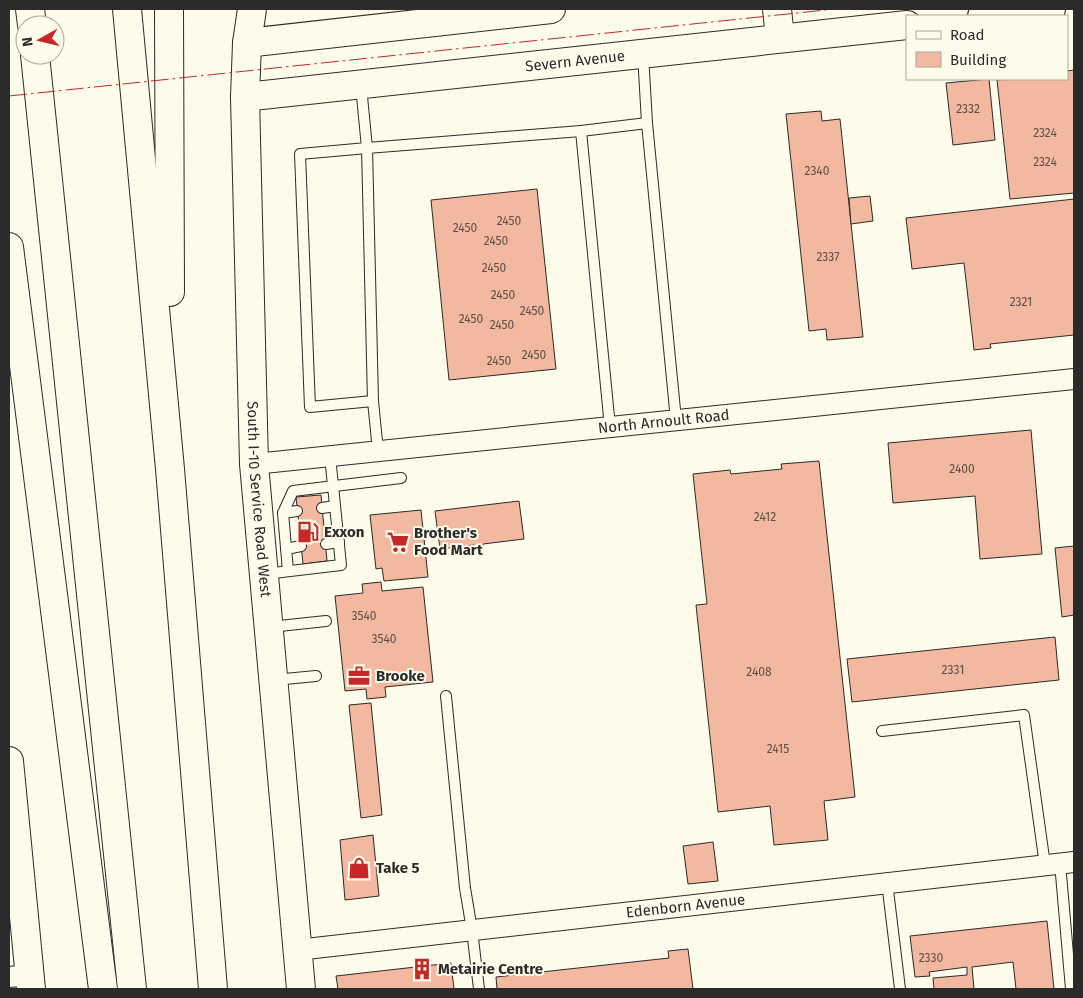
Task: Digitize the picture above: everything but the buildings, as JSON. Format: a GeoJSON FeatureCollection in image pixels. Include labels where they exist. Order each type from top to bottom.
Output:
{"type":"FeatureCollection","features":[{"type":"Feature","properties":{"kind":"main road"},"geometry":{"type":"LineString","coordinates":[[128,9],[170,468],[213,989]]}},
{"type":"Feature","properties":{"kind":"main road"},"geometry":{"type":"LineString","coordinates":[[169,9],[170,468]]}},
{"type":"Feature","properties":{"kind":"main road","name":"South I-10 Service Road West"},"geometry":{"type":"LineString","coordinates":[[252,9],[248,43],[246,97],[254,464],[276,572],[269,627],[301,989]]}},
{"type":"Feature","properties":{"kind":"main road"},"geometry":{"type":"LineString","coordinates":[[248,43],[551,9]]}},
{"type":"Feature","properties":{"kind":"main road"},"geometry":{"type":"LineString","coordinates":[[777,9],[780,38]]}},
{"type":"Feature","properties":{"kind":"main road"},"geometry":{"type":"LineString","coordinates":[[992,15],[1051,9]]}},
{"type":"Feature","properties":{"kind":"main road","name":"Severn Avenue"},"geometry":{"type":"LineString","coordinates":[[246,97],[906,24]]}},
{"type":"Feature","properties":{"kind":"main road"},"geometry":{"type":"LineString","coordinates":[[36,65],[132,989]]}},
{"type":"Feature","properties":{"kind":"main road"},"geometry":{"type":"LineString","coordinates":[[9,247],[103,989]]}},
{"type":"Feature","properties":{"kind":"main road"},"geometry":{"type":"LineString","coordinates":[[9,365],[91,989]]}},
{"type":"Feature","properties":{"kind":"main road"},"geometry":{"type":"LineString","coordinates":[[9,761],[13,851],[23,980]]}},
{"type":"Feature","properties":{"kind":"street","name":"North Arnoult Road"},"geometry":{"type":"LineString","coordinates":[[254,464],[1074,379]]}},
{"type":"Feature","properties":{"kind":"street","name":"Edenborn Avenue"},"geometry":{"type":"LineString","coordinates":[[297,950],[1060,863]]}},
{"type":"Feature","properties":{"kind":"lane"},"geometry":{"type":"LineString","coordinates":[[643,53],[676,420]]}},
{"type":"Feature","properties":{"kind":"lane"},"geometry":{"type":"LineString","coordinates":[[361,84],[367,148],[373,401],[378,451]]}},
{"type":"Feature","properties":{"kind":"lane"},"geometry":{"type":"LineString","coordinates":[[373,401],[310,407],[300,154],[581,131],[648,123]]}},
{"type":"Feature","properties":{"kind":"lane"},"geometry":{"type":"LineString","coordinates":[[581,131],[610,427]]}},
{"type":"Feature","properties":{"kind":"lane"},"geometry":{"type":"LineString","coordinates":[[330,456],[332,486],[342,565],[276,572],[286,548],[282,513],[293,491],[332,486],[401,478]]}},
{"type":"Feature","properties":{"kind":"lane"},"geometry":{"type":"LineString","coordinates":[[322,508],[335,506]]}},
{"type":"Feature","properties":{"kind":"lane"},"geometry":{"type":"LineString","coordinates":[[282,513],[297,511]]}},
{"type":"Feature","properties":{"kind":"lane"},"geometry":{"type":"LineString","coordinates":[[326,544],[339,542]]}},
{"type":"Feature","properties":{"kind":"lane"},"geometry":{"type":"LineString","coordinates":[[286,548],[301,546]]}},
{"type":"Feature","properties":{"kind":"lane"},"geometry":{"type":"LineString","coordinates":[[269,627],[326,621]]}},
{"type":"Feature","properties":{"kind":"lane"},"geometry":{"type":"LineString","coordinates":[[273,680],[316,676]]}},
{"type":"Feature","properties":{"kind":"lane"},"geometry":{"type":"LineString","coordinates":[[446,696],[465,888],[479,989]]}},
{"type":"Feature","properties":{"kind":"lane"},"geometry":{"type":"LineString","coordinates":[[882,730],[1024,715],[1060,863],[1071,989]]}},
{"type":"Feature","properties":{"kind":"lane"},"geometry":{"type":"LineString","coordinates":[[887,882],[900,989]]}},
{"type":"Feature","properties":{"kind":"power"},"geometry":{"type":"LineString","coordinates":[[9,96],[835,9]]}},
{"type":"Feature","properties":{"kind":"place","name":"Exxon"},"geometry":{"type":"Point","coordinates":[308,532]}},
{"type":"Feature","properties":{"kind":"place","name":"Brother's Food Mart"},"geometry":{"type":"Point","coordinates":[398,542]}},
{"type":"Feature","properties":{"kind":"place","name":"Brooke"},"geometry":{"type":"Point","coordinates":[359,676]}},
{"type":"Feature","properties":{"kind":"place","name":"Take 5"},"geometry":{"type":"Point","coordinates":[359,868]}},
{"type":"Feature","properties":{"kind":"place","name":"Metairie Centre"},"geometry":{"type":"Point","coordinates":[422,969]}}]}
